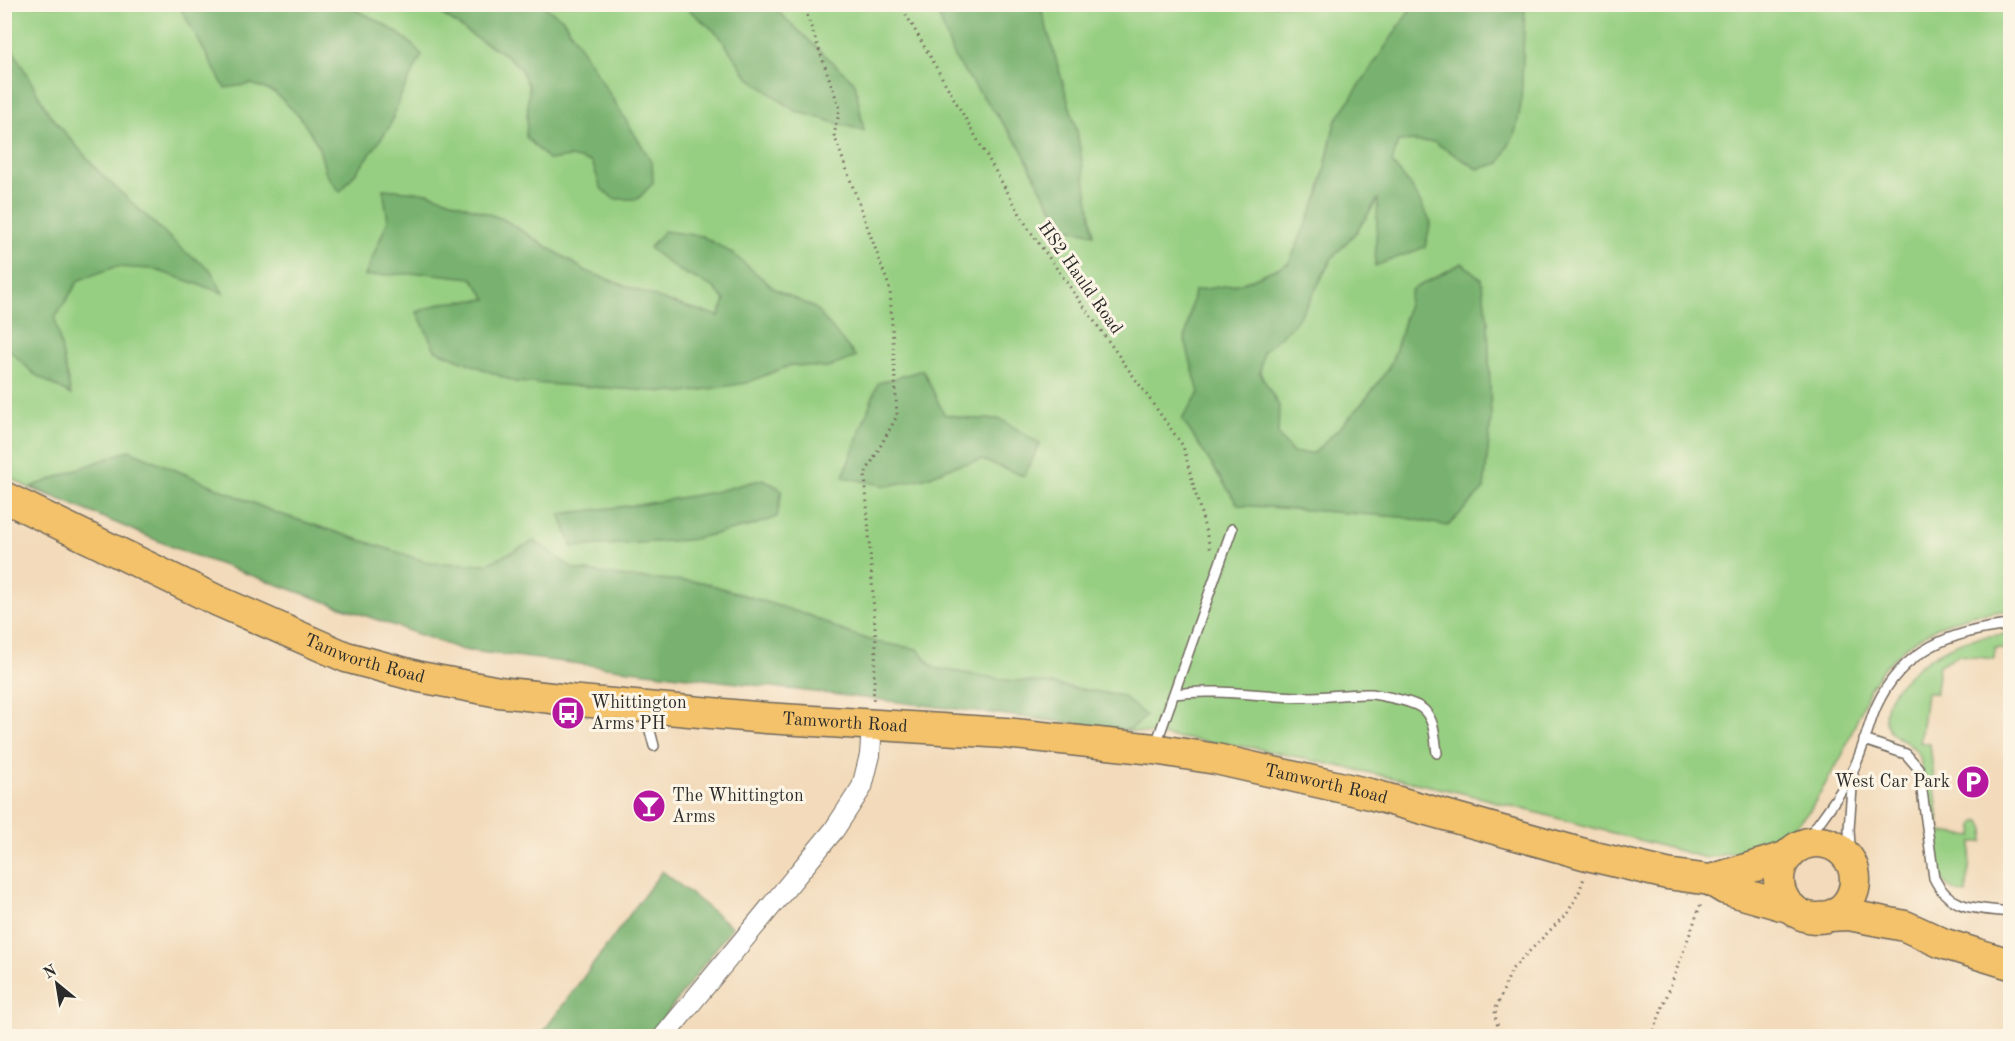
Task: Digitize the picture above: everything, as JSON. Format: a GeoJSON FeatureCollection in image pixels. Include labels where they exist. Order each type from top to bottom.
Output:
{"type":"FeatureCollection","features":[{"type":"Feature","properties":{"kind":"main road","name":"Tamworth Road"},"geometry":{"type":"LineString","coordinates":[[4,497],[218,601],[346,657],[420,677],[499,692],[766,718],[1005,733],[1216,759],[1370,794],[1591,856],[1667,874],[1710,880],[1725,889],[1792,908]]}},
{"type":"Feature","properties":{"kind":"main road"},"geometry":{"type":"LineString","coordinates":[[1905,926],[1852,866],[1846,855],[1830,844],[1821,842],[1795,850],[1781,870],[1780,887],[1783,895],[1792,908],[1798,912],[1813,917],[1849,915],[1905,926],[1942,943],[2010,964]]}},
{"type":"Feature","properties":{"kind":"main road","name":"Tamworth Road"},"geometry":{"type":"LineString","coordinates":[[1710,880],[1795,850]]}},
{"type":"Feature","properties":{"kind":"main road"},"geometry":{"type":"LineString","coordinates":[[1828,916],[1841,909],[1851,897],[1855,883],[1852,866]]}},
{"type":"Feature","properties":{"kind":"street"},"geometry":{"type":"LineString","coordinates":[[664,1036],[839,821],[862,787],[870,755],[872,725]]}},
{"type":"Feature","properties":{"kind":"lane"},"geometry":{"type":"LineString","coordinates":[[1154,750],[1232,529]]}},
{"type":"Feature","properties":{"kind":"lane"},"geometry":{"type":"LineString","coordinates":[[1852,866],[1849,829],[1853,772],[1883,694],[1890,683],[1908,663],[1932,646],[1972,630],[2010,625]]}},
{"type":"Feature","properties":{"kind":"lane"},"geometry":{"type":"LineString","coordinates":[[1174,694],[1211,692],[1308,697],[1372,694],[1409,703],[1424,710],[1434,729],[1437,753]]}},
{"type":"Feature","properties":{"kind":"lane"},"geometry":{"type":"LineString","coordinates":[[651,707],[649,727],[654,746]]}},
{"type":"Feature","properties":{"kind":"lane"},"geometry":{"type":"LineString","coordinates":[[1864,740],[1906,754],[1919,769],[1934,878],[1940,891],[1953,902],[1975,908],[2010,912]]}},
{"type":"Feature","properties":{"kind":"lane"},"geometry":{"type":"LineString","coordinates":[[1795,850],[1853,772]]}},
{"type":"Feature","properties":{"kind":"path"},"geometry":{"type":"LineString","coordinates":[[803,4],[840,109],[834,135],[890,290],[897,416],[865,474],[876,642],[872,725]]}},
{"type":"Feature","properties":{"kind":"path","name":"HS2 Hauld Road"},"geometry":{"type":"LineString","coordinates":[[900,4],[1028,228],[1183,446],[1217,573]]}},
{"type":"Feature","properties":{"kind":"path"},"geometry":{"type":"LineString","coordinates":[[1502,1036],[1495,1011],[1512,969],[1568,912],[1579,892],[1591,856]]}},
{"type":"Feature","properties":{"kind":"path"},"geometry":{"type":"LineString","coordinates":[[1652,1036],[1710,880]]}},
{"type":"Feature","properties":{"kind":"green space"},"geometry":{"type":"Polygon","coordinates":[[[1414,4],[1525,5],[1521,105],[1515,133],[1500,163],[1478,169],[1434,142],[1398,141],[1392,163],[1411,186],[1431,222],[1425,247],[1375,266],[1378,199],[1357,231],[1332,258],[1309,302],[1294,324],[1263,352],[1260,373],[1279,406],[1278,435],[1293,453],[1314,453],[1362,403],[1387,370],[1398,343],[1411,290],[1462,263],[1481,279],[1488,320],[1491,420],[1484,489],[1448,526],[1401,517],[1238,505],[1182,419],[1199,393],[1185,340],[1194,291],[1243,283],[1289,263],[1319,194],[1335,122],[1414,4]]]}},
{"type":"Feature","properties":{"kind":"green space"},"geometry":{"type":"Polygon","coordinates":[[[4,5],[2010,5],[2010,610],[1971,615],[1937,627],[1908,645],[1884,667],[1871,686],[1842,756],[1810,810],[1795,825],[1754,849],[1706,858],[1467,794],[1255,748],[1029,718],[900,698],[463,650],[27,487],[5,474],[4,5]]]}},
{"type":"Feature","properties":{"kind":"green space"},"geometry":{"type":"Polygon","coordinates":[[[176,5],[344,5],[396,32],[422,55],[401,95],[390,126],[340,192],[326,174],[318,145],[300,117],[275,93],[252,84],[225,88],[182,11],[176,5]]]}},
{"type":"Feature","properties":{"kind":"green space"},"geometry":{"type":"Polygon","coordinates":[[[429,5],[542,5],[563,19],[652,162],[653,183],[638,199],[614,199],[601,188],[592,162],[570,157],[549,160],[526,137],[529,87],[520,68],[506,55],[429,5]]]}},
{"type":"Feature","properties":{"kind":"green space"},"geometry":{"type":"Polygon","coordinates":[[[683,5],[771,5],[855,83],[864,131],[795,111],[748,77],[718,34],[683,5]]]}},
{"type":"Feature","properties":{"kind":"green space"},"geometry":{"type":"Polygon","coordinates":[[[935,5],[1040,5],[1077,131],[1094,234],[1067,228],[1047,200],[1019,145],[954,58],[935,5]]]}},
{"type":"Feature","properties":{"kind":"green space"},"geometry":{"type":"Polygon","coordinates":[[[5,36],[50,115],[100,173],[184,251],[210,269],[223,293],[153,269],[115,267],[79,280],[55,318],[71,395],[34,374],[5,346],[5,36]]]}},
{"type":"Feature","properties":{"kind":"green space"},"geometry":{"type":"Polygon","coordinates":[[[383,189],[429,193],[503,219],[586,271],[666,301],[719,316],[725,300],[713,287],[678,270],[649,248],[664,231],[702,236],[732,253],[775,289],[815,308],[856,357],[827,368],[791,365],[746,383],[684,393],[515,382],[435,350],[417,312],[442,303],[487,299],[472,278],[426,273],[365,276],[388,220],[383,189]]]}},
{"type":"Feature","properties":{"kind":"green space"},"geometry":{"type":"Polygon","coordinates":[[[923,370],[944,414],[970,419],[1001,419],[1040,444],[1024,476],[982,460],[954,466],[925,478],[887,486],[843,477],[878,383],[923,370]]]}},
{"type":"Feature","properties":{"kind":"green space"},"geometry":{"type":"Polygon","coordinates":[[[129,450],[274,512],[431,563],[487,564],[534,541],[574,569],[626,577],[702,582],[811,616],[843,631],[876,642],[918,649],[934,668],[1122,696],[1146,716],[1130,730],[463,650],[182,551],[31,487],[129,450]]]}},
{"type":"Feature","properties":{"kind":"green space"},"geometry":{"type":"Polygon","coordinates":[[[763,479],[782,490],[777,517],[751,526],[688,540],[572,547],[560,514],[644,504],[714,492],[763,479]]]}},
{"type":"Feature","properties":{"kind":"green space"},"geometry":{"type":"Polygon","coordinates":[[[2010,634],[2010,649],[1995,648],[1994,659],[1959,655],[1939,665],[1936,693],[1926,693],[1920,742],[1930,744],[1940,832],[1973,836],[1974,824],[1978,821],[1981,821],[1985,829],[1983,842],[1972,842],[1966,894],[1949,887],[1938,873],[1920,757],[1911,746],[1888,728],[1886,709],[1891,696],[1900,684],[1912,672],[1940,652],[1971,639],[2010,634]]]}},
{"type":"Feature","properties":{"kind":"green space"},"geometry":{"type":"Polygon","coordinates":[[[662,871],[732,927],[650,1036],[540,1036],[662,871]]]}},
{"type":"Feature","properties":{"kind":"place","name":"Whittington Arms PH"},"geometry":{"type":"Point","coordinates":[568,713]}},
{"type":"Feature","properties":{"kind":"place","name":"West Car Park"},"geometry":{"type":"Point","coordinates":[1973,782]}},
{"type":"Feature","properties":{"kind":"place","name":"The Whittington Arms"},"geometry":{"type":"Point","coordinates":[649,806]}}]}
